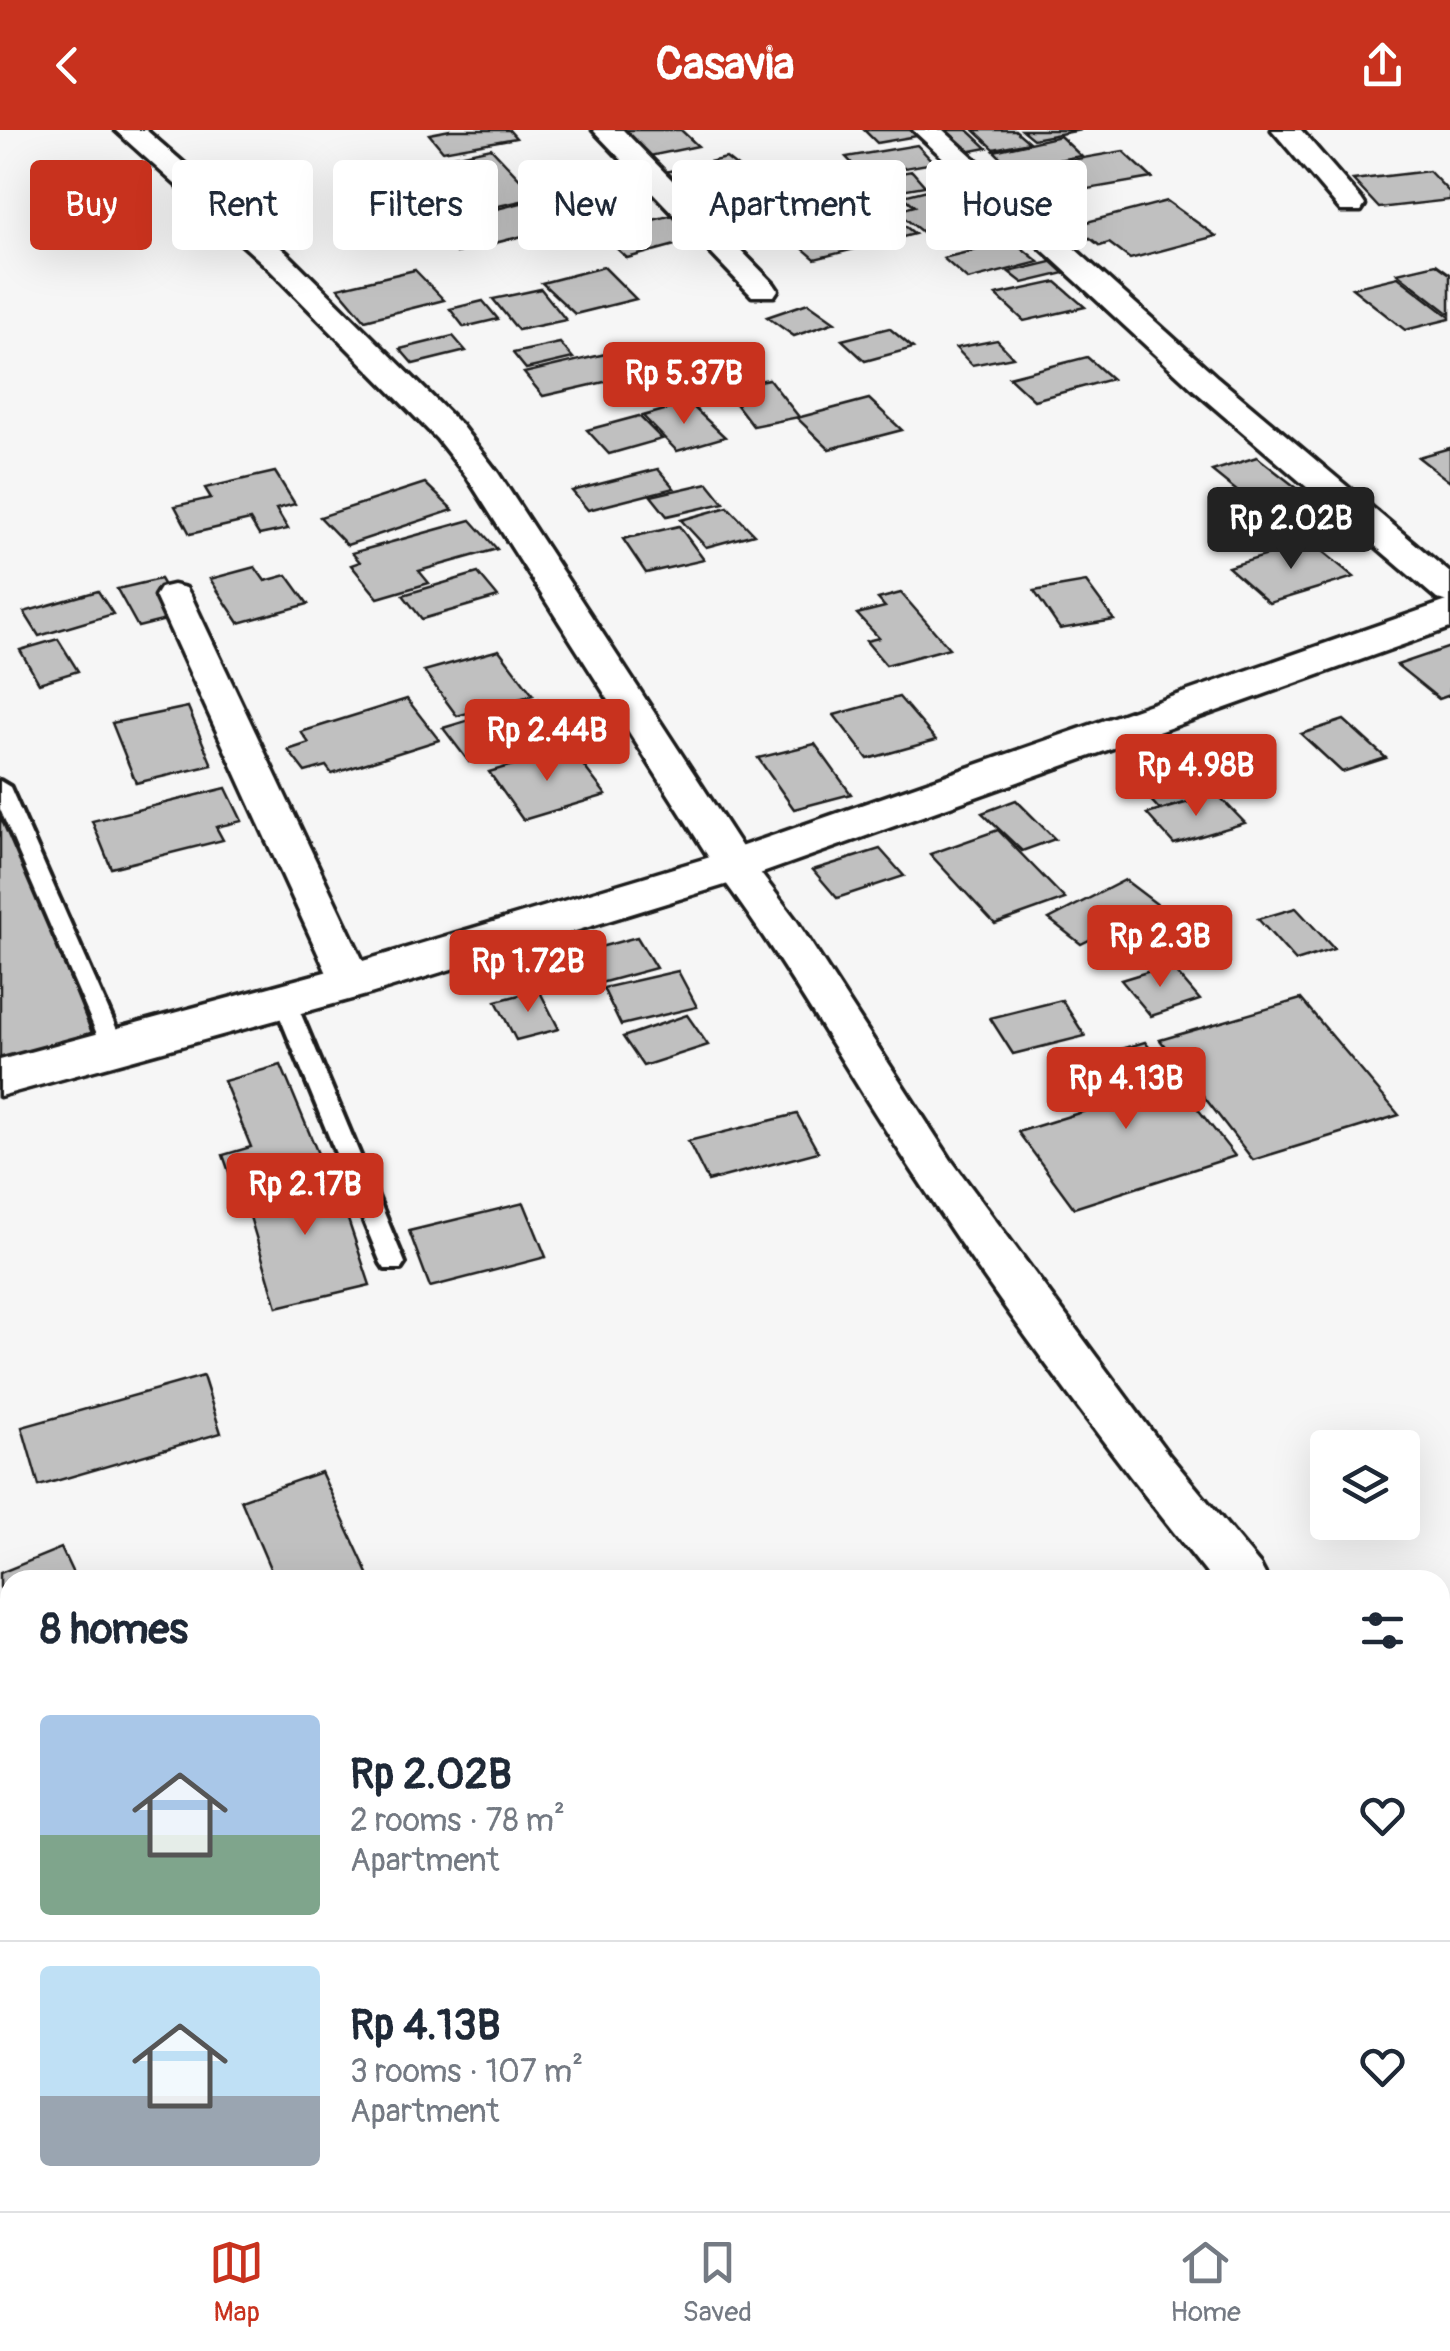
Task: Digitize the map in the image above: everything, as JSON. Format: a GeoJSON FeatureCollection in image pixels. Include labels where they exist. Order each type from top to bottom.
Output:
{"type":"FeatureCollection","features":[{"type":"Feature","properties":{"kind":"street"},"geometry":{"type":"LineString","coordinates":[[129,130],[277,260],[449,432],[512,520],[734,866],[782,929],[934,1171],[1151,1469],[1234,1570]]}},
{"type":"Feature","properties":{"kind":"street"},"geometry":{"type":"LineString","coordinates":[[607,130],[763,290]]}},
{"type":"Feature","properties":{"kind":"street"},"geometry":{"type":"LineString","coordinates":[[927,130],[1206,384],[1450,592]]}},
{"type":"Feature","properties":{"kind":"street"},"geometry":{"type":"LineString","coordinates":[[1286,130],[1350,206]]}},
{"type":"Feature","properties":{"kind":"street"},"geometry":{"type":"LineString","coordinates":[[173,596],[352,982]]}},
{"type":"Feature","properties":{"kind":"street"},"geometry":{"type":"LineString","coordinates":[[0,1078],[352,982],[734,866],[1450,613]]}},
{"type":"Feature","properties":{"kind":"lane"},"geometry":{"type":"LineString","coordinates":[[0,787],[114,1048]]}},
{"type":"Feature","properties":{"kind":"lane"},"geometry":{"type":"LineString","coordinates":[[284,1000],[393,1262]]}},
{"type":"Feature","properties":{"kind":"building"},"geometry":{"type":"Polygon","coordinates":[[[509,130],[516,138],[443,151],[429,134],[509,130]]]}},
{"type":"Feature","properties":{"kind":"building"},"geometry":{"type":"Polygon","coordinates":[[[619,130],[681,130],[698,146],[645,157],[619,130]]]}},
{"type":"Feature","properties":{"kind":"building"},"geometry":{"type":"Polygon","coordinates":[[[864,130],[911,130],[917,136],[877,143],[864,130]]]}},
{"type":"Feature","properties":{"kind":"building"},"geometry":{"type":"Polygon","coordinates":[[[942,130],[968,130],[987,148],[966,152],[942,130]]]}},
{"type":"Feature","properties":{"kind":"building"},"geometry":{"type":"Polygon","coordinates":[[[974,130],[1015,130],[1029,142],[994,149],[974,130]]]}},
{"type":"Feature","properties":{"kind":"building"},"geometry":{"type":"Polygon","coordinates":[[[1022,130],[1081,130],[1033,139],[1022,130]]]}},
{"type":"Feature","properties":{"kind":"building"},"geometry":{"type":"Polygon","coordinates":[[[1060,136],[1081,156],[1003,160],[994,151],[1060,136]]]}},
{"type":"Feature","properties":{"kind":"building"},"geometry":{"type":"Polygon","coordinates":[[[917,145],[931,160],[906,168],[906,160],[846,157],[917,145]]]}},
{"type":"Feature","properties":{"kind":"building"},"geometry":{"type":"Polygon","coordinates":[[[491,148],[518,177],[518,202],[498,206],[498,160],[436,160],[491,148]]]}},
{"type":"Feature","properties":{"kind":"building"},"geometry":{"type":"Polygon","coordinates":[[[1123,151],[1152,178],[1087,189],[1087,160],[1071,160],[1123,151]]]}},
{"type":"Feature","properties":{"kind":"building"},"geometry":{"type":"Polygon","coordinates":[[[672,170],[672,182],[661,173],[672,170]]]}},
{"type":"Feature","properties":{"kind":"building"},"geometry":{"type":"Polygon","coordinates":[[[912,171],[925,186],[906,189],[906,172],[912,171]]]}},
{"type":"Feature","properties":{"kind":"building"},"geometry":{"type":"Polygon","coordinates":[[[1429,171],[1450,193],[1450,200],[1379,208],[1353,180],[1429,171]]]}},
{"type":"Feature","properties":{"kind":"building"},"geometry":{"type":"Polygon","coordinates":[[[926,190],[926,231],[906,219],[906,208],[915,206],[906,195],[926,190]]]}},
{"type":"Feature","properties":{"kind":"building"},"geometry":{"type":"Polygon","coordinates":[[[1167,201],[1216,236],[1130,259],[1109,243],[1100,246],[1087,239],[1087,222],[1167,201]]]}},
{"type":"Feature","properties":{"kind":"building"},"geometry":{"type":"Polygon","coordinates":[[[518,204],[518,237],[498,242],[498,209],[518,204]]]}},
{"type":"Feature","properties":{"kind":"building"},"geometry":{"type":"Polygon","coordinates":[[[672,215],[672,246],[627,258],[618,250],[652,250],[652,220],[672,215]]]}},
{"type":"Feature","properties":{"kind":"building"},"geometry":{"type":"Polygon","coordinates":[[[804,250],[851,250],[815,259],[804,250]]]}},
{"type":"Feature","properties":{"kind":"building"},"geometry":{"type":"Polygon","coordinates":[[[976,250],[1024,250],[1039,262],[968,280],[943,258],[976,250]]]}},
{"type":"Feature","properties":{"kind":"building"},"geometry":{"type":"Polygon","coordinates":[[[1055,261],[1069,272],[1023,283],[1009,272],[1055,261]]]}},
{"type":"Feature","properties":{"kind":"building"},"geometry":{"type":"Polygon","coordinates":[[[1436,264],[1450,274],[1450,314],[1397,273],[1436,264]]]}},
{"type":"Feature","properties":{"kind":"building"},"geometry":{"type":"Polygon","coordinates":[[[604,267],[636,299],[575,314],[542,283],[604,267]]]}},
{"type":"Feature","properties":{"kind":"building"},"geometry":{"type":"Polygon","coordinates":[[[415,270],[444,300],[365,320],[338,288],[415,270]]]}},
{"type":"Feature","properties":{"kind":"building"},"geometry":{"type":"Polygon","coordinates":[[[1398,277],[1450,319],[1405,330],[1352,288],[1398,277]]]}},
{"type":"Feature","properties":{"kind":"building"},"geometry":{"type":"Polygon","coordinates":[[[1056,282],[1085,307],[1024,321],[996,295],[1056,282]]]}},
{"type":"Feature","properties":{"kind":"building"},"geometry":{"type":"Polygon","coordinates":[[[541,289],[566,320],[518,330],[493,299],[541,289]]]}},
{"type":"Feature","properties":{"kind":"building"},"geometry":{"type":"Polygon","coordinates":[[[483,301],[498,319],[464,327],[450,309],[483,301]]]}},
{"type":"Feature","properties":{"kind":"building"},"geometry":{"type":"Polygon","coordinates":[[[808,303],[835,322],[794,336],[767,317],[808,303]]]}},
{"type":"Feature","properties":{"kind":"building"},"geometry":{"type":"Polygon","coordinates":[[[889,328],[913,348],[865,361],[842,340],[889,328]]]}},
{"type":"Feature","properties":{"kind":"building"},"geometry":{"type":"Polygon","coordinates":[[[453,336],[466,351],[413,364],[400,349],[453,336]]]}},
{"type":"Feature","properties":{"kind":"building"},"geometry":{"type":"Polygon","coordinates":[[[997,340],[1013,357],[972,365],[956,348],[997,340]]]}},
{"type":"Feature","properties":{"kind":"building"},"geometry":{"type":"Polygon","coordinates":[[[560,343],[573,358],[526,369],[513,353],[560,343]]]}},
{"type":"Feature","properties":{"kind":"building"},"geometry":{"type":"Polygon","coordinates":[[[614,352],[635,375],[543,396],[524,373],[614,352]]]}},
{"type":"Feature","properties":{"kind":"building"},"geometry":{"type":"Polygon","coordinates":[[[1087,357],[1112,379],[1034,400],[1009,377],[1087,357]]]}},
{"type":"Feature","properties":{"kind":"building"},"geometry":{"type":"Polygon","coordinates":[[[769,379],[799,417],[753,426],[724,388],[769,379]]]}},
{"type":"Feature","properties":{"kind":"building"},"geometry":{"type":"Polygon","coordinates":[[[869,399],[902,430],[829,449],[797,418],[869,399]]]}},
{"type":"Feature","properties":{"kind":"building"},"geometry":{"type":"Polygon","coordinates":[[[689,403],[725,437],[677,451],[643,416],[689,403]]]}},
{"type":"Feature","properties":{"kind":"building"},"geometry":{"type":"Polygon","coordinates":[[[639,416],[662,439],[609,454],[587,430],[639,416]]]}},
{"type":"Feature","properties":{"kind":"building"},"geometry":{"type":"Polygon","coordinates":[[[1450,448],[1450,482],[1418,457],[1450,448]]]}},
{"type":"Feature","properties":{"kind":"building"},"geometry":{"type":"Polygon","coordinates":[[[1257,457],[1320,506],[1274,521],[1212,471],[1257,457]]]}},
{"type":"Feature","properties":{"kind":"building"},"geometry":{"type":"Polygon","coordinates":[[[658,469],[674,488],[588,510],[572,491],[658,469]]]}},
{"type":"Feature","properties":{"kind":"building"},"geometry":{"type":"Polygon","coordinates":[[[275,472],[295,504],[276,509],[288,529],[259,535],[250,520],[190,534],[175,506],[211,498],[205,488],[275,472]]]}},
{"type":"Feature","properties":{"kind":"building"},"geometry":{"type":"Polygon","coordinates":[[[425,483],[453,510],[347,545],[320,517],[425,483]]]}},
{"type":"Feature","properties":{"kind":"building"},"geometry":{"type":"Polygon","coordinates":[[[708,483],[724,503],[667,516],[651,496],[708,483]]]}},
{"type":"Feature","properties":{"kind":"building"},"geometry":{"type":"Polygon","coordinates":[[[728,507],[754,534],[706,547],[681,520],[728,507]]]}},
{"type":"Feature","properties":{"kind":"building"},"geometry":{"type":"Polygon","coordinates":[[[471,520],[497,549],[419,571],[429,583],[378,598],[351,565],[360,562],[352,553],[471,520]]]}},
{"type":"Feature","properties":{"kind":"building"},"geometry":{"type":"Polygon","coordinates":[[[679,526],[704,560],[646,573],[623,539],[679,526]]]}},
{"type":"Feature","properties":{"kind":"building"},"geometry":{"type":"Polygon","coordinates":[[[1311,542],[1354,577],[1269,603],[1228,567],[1311,542]]]}},
{"type":"Feature","properties":{"kind":"building"},"geometry":{"type":"Polygon","coordinates":[[[255,567],[265,581],[287,575],[308,604],[239,623],[210,579],[255,567]]]}},
{"type":"Feature","properties":{"kind":"building"},"geometry":{"type":"Polygon","coordinates":[[[478,573],[498,597],[422,619],[403,595],[478,573]]]}},
{"type":"Feature","properties":{"kind":"building"},"geometry":{"type":"Polygon","coordinates":[[[160,579],[182,616],[138,627],[117,589],[160,579]]]}},
{"type":"Feature","properties":{"kind":"building"},"geometry":{"type":"Polygon","coordinates":[[[1086,582],[1114,620],[1060,629],[1034,591],[1086,582]]]}},
{"type":"Feature","properties":{"kind":"building"},"geometry":{"type":"Polygon","coordinates":[[[98,591],[113,614],[39,636],[24,612],[98,591]]]}},
{"type":"Feature","properties":{"kind":"building"},"geometry":{"type":"Polygon","coordinates":[[[901,593],[949,648],[886,665],[866,641],[879,638],[857,614],[885,607],[878,599],[901,593]]]}},
{"type":"Feature","properties":{"kind":"building"},"geometry":{"type":"Polygon","coordinates":[[[58,639],[78,671],[39,683],[20,650],[58,639]]]}},
{"type":"Feature","properties":{"kind":"building"},"geometry":{"type":"Polygon","coordinates":[[[1450,647],[1450,695],[1439,699],[1397,665],[1450,647]]]}},
{"type":"Feature","properties":{"kind":"building"},"geometry":{"type":"Polygon","coordinates":[[[499,650],[533,695],[457,716],[424,671],[499,650]]]}},
{"type":"Feature","properties":{"kind":"building"},"geometry":{"type":"Polygon","coordinates":[[[899,697],[936,740],[868,759],[834,715],[899,697]]]}},
{"type":"Feature","properties":{"kind":"building"},"geometry":{"type":"Polygon","coordinates":[[[407,699],[439,740],[332,774],[326,766],[305,772],[288,750],[309,743],[301,732],[407,699]]]}},
{"type":"Feature","properties":{"kind":"building"},"geometry":{"type":"Polygon","coordinates":[[[539,699],[565,732],[537,741],[545,752],[515,761],[507,750],[469,762],[443,728],[539,699]]]}},
{"type":"Feature","properties":{"kind":"building"},"geometry":{"type":"Polygon","coordinates":[[[188,707],[212,765],[136,783],[112,723],[188,707]]]}},
{"type":"Feature","properties":{"kind":"building"},"geometry":{"type":"Polygon","coordinates":[[[1344,720],[1386,758],[1342,772],[1301,734],[1344,720]]]}},
{"type":"Feature","properties":{"kind":"building"},"geometry":{"type":"Polygon","coordinates":[[[815,744],[851,794],[794,809],[758,758],[815,744]]]}},
{"type":"Feature","properties":{"kind":"building"},"geometry":{"type":"Polygon","coordinates":[[[570,748],[606,795],[523,820],[489,772],[570,748]]]}},
{"type":"Feature","properties":{"kind":"building"},"geometry":{"type":"Polygon","coordinates":[[[1182,756],[1217,794],[1160,810],[1125,772],[1182,756]]]}},
{"type":"Feature","properties":{"kind":"building"},"geometry":{"type":"Polygon","coordinates":[[[226,788],[242,821],[216,827],[223,840],[111,868],[92,821],[226,788]]]}},
{"type":"Feature","properties":{"kind":"building"},"geometry":{"type":"Polygon","coordinates":[[[1217,794],[1245,823],[1174,844],[1147,814],[1217,794]]]}},
{"type":"Feature","properties":{"kind":"building"},"geometry":{"type":"Polygon","coordinates":[[[1016,800],[1055,839],[1022,851],[982,813],[1016,800]]]}},
{"type":"Feature","properties":{"kind":"building"},"geometry":{"type":"Polygon","coordinates":[[[0,804],[96,1043],[0,1070],[0,804]]]}},
{"type":"Feature","properties":{"kind":"building"},"geometry":{"type":"Polygon","coordinates":[[[998,830],[1065,899],[995,924],[930,854],[998,830]]]}},
{"type":"Feature","properties":{"kind":"building"},"geometry":{"type":"Polygon","coordinates":[[[880,849],[904,876],[837,898],[813,870],[880,849]]]}},
{"type":"Feature","properties":{"kind":"building"},"geometry":{"type":"Polygon","coordinates":[[[1125,880],[1158,905],[1081,944],[1049,919],[1125,880]]]}},
{"type":"Feature","properties":{"kind":"building"},"geometry":{"type":"Polygon","coordinates":[[[1296,908],[1334,949],[1296,961],[1258,919],[1296,908]]]}},
{"type":"Feature","properties":{"kind":"building"},"geometry":{"type":"Polygon","coordinates":[[[637,937],[656,968],[593,985],[574,954],[637,937]]]}},
{"type":"Feature","properties":{"kind":"building"},"geometry":{"type":"Polygon","coordinates":[[[1170,965],[1200,1000],[1151,1016],[1121,980],[1170,965]]]}},
{"type":"Feature","properties":{"kind":"building"},"geometry":{"type":"Polygon","coordinates":[[[678,971],[697,1007],[621,1025],[603,988],[678,971]]]}},
{"type":"Feature","properties":{"kind":"building"},"geometry":{"type":"Polygon","coordinates":[[[539,990],[559,1029],[516,1040],[496,1001],[539,990]]]}},
{"type":"Feature","properties":{"kind":"building"},"geometry":{"type":"Polygon","coordinates":[[[1301,999],[1399,1115],[1253,1160],[1160,1040],[1301,999]]]}},
{"type":"Feature","properties":{"kind":"building"},"geometry":{"type":"Polygon","coordinates":[[[1062,1000],[1085,1036],[1013,1054],[990,1018],[1062,1000]]]}},
{"type":"Feature","properties":{"kind":"building"},"geometry":{"type":"Polygon","coordinates":[[[687,1015],[708,1045],[643,1066],[623,1037],[687,1015]]]}},
{"type":"Feature","properties":{"kind":"building"},"geometry":{"type":"Polygon","coordinates":[[[1145,1042],[1235,1156],[1074,1208],[1018,1132],[1111,1103],[1079,1062],[1145,1042]]]}},
{"type":"Feature","properties":{"kind":"building"},"geometry":{"type":"Polygon","coordinates":[[[281,1065],[321,1161],[234,1186],[223,1155],[251,1147],[224,1081],[281,1065]]]}},
{"type":"Feature","properties":{"kind":"building"},"geometry":{"type":"Polygon","coordinates":[[[797,1114],[818,1152],[708,1181],[688,1141],[797,1114]]]}},
{"type":"Feature","properties":{"kind":"building"},"geometry":{"type":"Polygon","coordinates":[[[331,1169],[370,1285],[277,1307],[242,1190],[331,1169]]]}},
{"type":"Feature","properties":{"kind":"building"},"geometry":{"type":"Polygon","coordinates":[[[524,1203],[546,1257],[430,1287],[409,1231],[524,1203]]]}},
{"type":"Feature","properties":{"kind":"building"},"geometry":{"type":"Polygon","coordinates":[[[203,1376],[221,1433],[39,1486],[22,1427],[203,1376]]]}},
{"type":"Feature","properties":{"kind":"building"},"geometry":{"type":"Polygon","coordinates":[[[321,1472],[366,1570],[271,1570],[241,1500],[321,1472]]]}},
{"type":"Feature","properties":{"kind":"building"},"geometry":{"type":"Polygon","coordinates":[[[61,1548],[71,1570],[7,1570],[61,1548]]]}}]}
